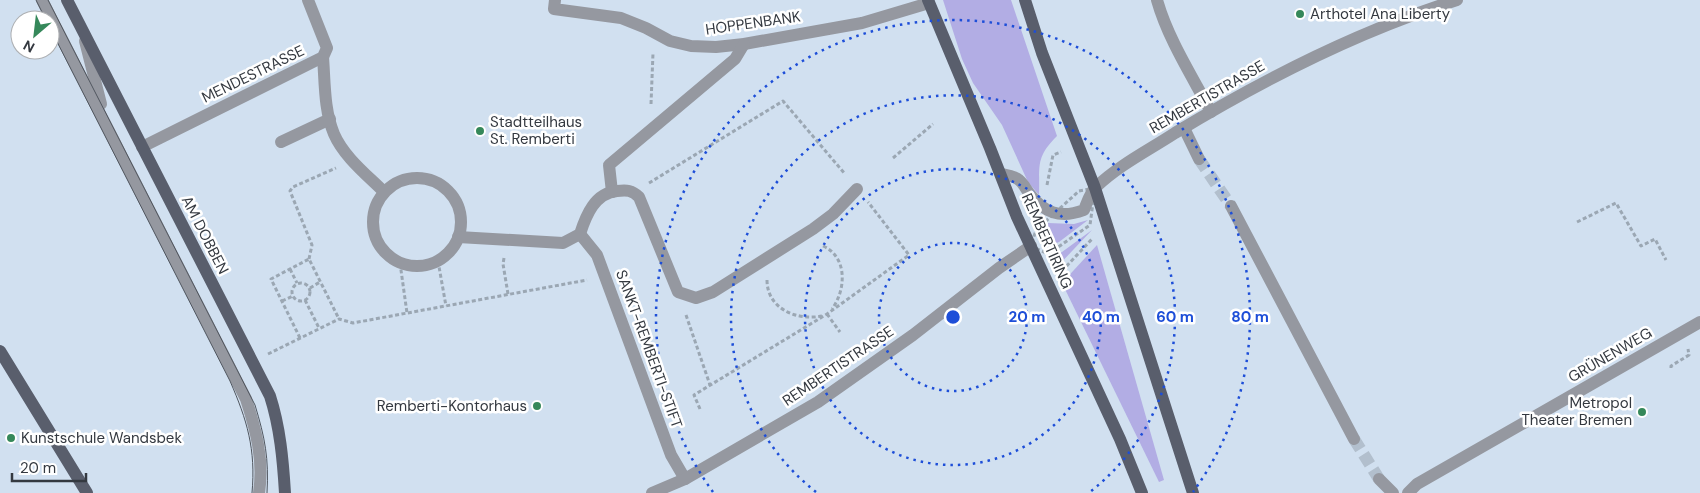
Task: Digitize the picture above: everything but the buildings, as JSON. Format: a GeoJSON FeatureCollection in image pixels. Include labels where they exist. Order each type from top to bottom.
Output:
{"type":"FeatureCollection","features":[{"type":"Feature","properties":{"kind":"main road","name":"AM DOBBEN"},"geometry":{"type":"LineString","coordinates":[[67,0],[270,396],[283,455],[285,493]]}},
{"type":"Feature","properties":{"kind":"main road"},"geometry":{"type":"LineString","coordinates":[[1025,0],[1042,53],[1095,188],[1193,493]]}},
{"type":"Feature","properties":{"kind":"main road","name":"REMBERTIRING"},"geometry":{"type":"LineString","coordinates":[[929,2],[1031,246],[1120,439],[1142,493]]}},
{"type":"Feature","properties":{"kind":"main road"},"geometry":{"type":"LineString","coordinates":[[0,352],[87,493]]}},
{"type":"Feature","properties":{"kind":"street"},"geometry":{"type":"LineString","coordinates":[[42,0],[246,400],[258,438],[261,461],[259,493]]}},
{"type":"Feature","properties":{"kind":"street","name":"MENDESTRASSE"},"geometry":{"type":"LineString","coordinates":[[142,147],[325,52],[308,0]]}},
{"type":"Feature","properties":{"kind":"street"},"geometry":{"type":"LineString","coordinates":[[1157,0],[1171,35],[1211,112]]}},
{"type":"Feature","properties":{"kind":"street","name":"REMBERTISTRASSE"},"geometry":{"type":"LineString","coordinates":[[1001,174],[1019,179],[1038,203],[1054,214],[1068,215],[1084,210],[1095,188],[1125,164],[1211,112],[1305,60],[1418,12],[1457,0]]}},
{"type":"Feature","properties":{"kind":"street","name":"HOPPENBANK"},"geometry":{"type":"LineString","coordinates":[[555,4],[621,18],[670,41],[691,46],[716,47],[744,44],[862,22],[929,2]]}},
{"type":"Feature","properties":{"kind":"street"},"geometry":{"type":"LineString","coordinates":[[82,29],[106,123]]}},
{"type":"Feature","properties":{"kind":"street"},"geometry":{"type":"LineString","coordinates":[[612,192],[608,165],[735,59],[744,44]]}},
{"type":"Feature","properties":{"kind":"street"},"geometry":{"type":"LineString","coordinates":[[325,52],[327,109],[334,135],[347,155],[384,192]]}},
{"type":"Feature","properties":{"kind":"street"},"geometry":{"type":"LineString","coordinates":[[280,142],[330,119]]}},
{"type":"Feature","properties":{"kind":"street"},"geometry":{"type":"LineString","coordinates":[[1184,128],[1198,159]]}},
{"type":"Feature","properties":{"kind":"street"},"geometry":{"type":"LineString","coordinates":[[411,178],[426,179],[440,184],[452,194],[459,208],[461,222],[458,237],[452,250],[428,265],[414,266],[400,263],[388,256],[379,245],[374,232],[373,218],[377,204],[384,192],[396,183],[411,178]]}},
{"type":"Feature","properties":{"kind":"street"},"geometry":{"type":"LineString","coordinates":[[458,237],[563,242],[580,234],[584,218],[599,197],[612,192],[627,190],[634,192],[639,197],[678,292],[696,298],[713,292],[780,250],[833,214],[857,189]]}},
{"type":"Feature","properties":{"kind":"street"},"geometry":{"type":"LineString","coordinates":[[1231,206],[1354,440]]}},
{"type":"Feature","properties":{"kind":"street","name":"SANKT-REMBERTI-STIFT"},"geometry":{"type":"LineString","coordinates":[[580,234],[597,254],[671,455],[684,479]]}},
{"type":"Feature","properties":{"kind":"street","name":"REMBERTISTRASSE"},"geometry":{"type":"LineString","coordinates":[[652,493],[684,479],[818,402],[891,351],[999,268],[1031,246]]}},
{"type":"Feature","properties":{"kind":"street","name":"GRÜNENWEG"},"geometry":{"type":"LineString","coordinates":[[1408,493],[1417,484],[1700,322]]}},
{"type":"Feature","properties":{"kind":"street"},"geometry":{"type":"LineString","coordinates":[[1379,479],[1393,493]]}},
{"type":"Feature","properties":{"kind":"path"},"geometry":{"type":"LineString","coordinates":[[650,130],[654,32]]}},
{"type":"Feature","properties":{"kind":"path"},"geometry":{"type":"LineString","coordinates":[[634,192],[783,100],[909,254],[828,314],[694,395],[700,409]]}},
{"type":"Feature","properties":{"kind":"path"},"geometry":{"type":"LineString","coordinates":[[893,158],[933,124]]}},
{"type":"Feature","properties":{"kind":"path"},"geometry":{"type":"LineString","coordinates":[[1046,190],[1053,156],[1077,145]]}},
{"type":"Feature","properties":{"kind":"path"},"geometry":{"type":"LineString","coordinates":[[339,319],[309,259],[312,245],[290,191],[293,187],[352,160]]}},
{"type":"Feature","properties":{"kind":"path"},"geometry":{"type":"LineString","coordinates":[[1577,222],[1616,203],[1641,246],[1655,239],[1666,260]]}},
{"type":"Feature","properties":{"kind":"path"},"geometry":{"type":"LineString","coordinates":[[1048,254],[1090,225]]}},
{"type":"Feature","properties":{"kind":"path"},"geometry":{"type":"LineString","coordinates":[[1048,283],[1106,227]]}},
{"type":"Feature","properties":{"kind":"path"},"geometry":{"type":"LineString","coordinates":[[506,240],[503,264],[508,294]]}},
{"type":"Feature","properties":{"kind":"path"},"geometry":{"type":"LineString","coordinates":[[780,250],[772,260],[767,272],[767,285],[771,297],[778,307],[789,314],[814,318],[828,314],[841,292],[843,280],[841,268],[835,256],[826,247],[821,245]]}},
{"type":"Feature","properties":{"kind":"path"},"geometry":{"type":"LineString","coordinates":[[300,338],[270,278],[309,259]]}},
{"type":"Feature","properties":{"kind":"path"},"geometry":{"type":"LineString","coordinates":[[438,260],[446,306]]}},
{"type":"Feature","properties":{"kind":"path"},"geometry":{"type":"LineString","coordinates":[[400,263],[407,313]]}},
{"type":"Feature","properties":{"kind":"path"},"geometry":{"type":"LineString","coordinates":[[290,269],[297,283]]}},
{"type":"Feature","properties":{"kind":"path"},"geometry":{"type":"LineString","coordinates":[[252,362],[339,319],[353,323],[605,277]]}},
{"type":"Feature","properties":{"kind":"path"},"geometry":{"type":"LineString","coordinates":[[310,288],[321,282]]}},
{"type":"Feature","properties":{"kind":"path"},"geometry":{"type":"LineString","coordinates":[[297,283],[303,283],[310,288]]}},
{"type":"Feature","properties":{"kind":"path"},"geometry":{"type":"LineString","coordinates":[[297,283],[292,290],[293,296],[298,300],[305,300]]}},
{"type":"Feature","properties":{"kind":"path"},"geometry":{"type":"LineString","coordinates":[[305,300],[310,294],[310,288]]}},
{"type":"Feature","properties":{"kind":"path"},"geometry":{"type":"LineString","coordinates":[[678,292],[710,385]]}},
{"type":"Feature","properties":{"kind":"path"},"geometry":{"type":"LineString","coordinates":[[282,302],[293,296]]}},
{"type":"Feature","properties":{"kind":"path"},"geometry":{"type":"LineString","coordinates":[[305,300],[320,328]]}},
{"type":"Feature","properties":{"kind":"path"},"geometry":{"type":"LineString","coordinates":[[828,314],[840,332]]}},
{"type":"Feature","properties":{"kind":"path"},"geometry":{"type":"LineString","coordinates":[[1671,368],[1671,366],[1686,357]]}},
{"type":"Feature","properties":{"kind":"shaded area"},"geometry":{"type":"Polygon","coordinates":[[[943,0],[1011,0],[1057,136],[1045,150],[1040,163],[1039,195],[1028,182],[1002,125],[973,83],[962,59],[943,0]]]}},
{"type":"Feature","properties":{"kind":"shaded area"},"geometry":{"type":"Polygon","coordinates":[[[1088,220],[1059,242],[1045,248],[1042,235],[1048,223],[1074,224],[1088,220]]]}},
{"type":"Feature","properties":{"kind":"shaded area"},"geometry":{"type":"Polygon","coordinates":[[[1092,230],[1055,269],[1050,258],[1062,252],[1092,230]]]}},
{"type":"Feature","properties":{"kind":"shaded area"},"geometry":{"type":"Polygon","coordinates":[[[1097,245],[1164,480],[1159,482],[1062,283],[1097,245]]]}},
{"type":"Feature","properties":{"kind":"tunnel"},"geometry":{"type":"LineString","coordinates":[[1199,159],[1231,206]]}},
{"type":"Feature","properties":{"kind":"tunnel"},"geometry":{"type":"LineString","coordinates":[[1354,439],[1379,479]]}},
{"type":"Feature","properties":{"kind":"tram line"},"geometry":{"type":"LineString","coordinates":[[36,0],[41,10]]}},
{"type":"Feature","properties":{"kind":"tram line"},"geometry":{"type":"LineString","coordinates":[[48,0],[255,405],[266,448],[267,493]]}},
{"type":"Feature","properties":{"kind":"tram line"},"geometry":{"type":"LineString","coordinates":[[60,48],[230,381],[249,435],[253,462],[252,493]]}},
{"type":"Feature","properties":{"kind":"place","name":"Arthotel Ana Liberty"},"geometry":{"type":"Point","coordinates":[1300,14]}},
{"type":"Feature","properties":{"kind":"place","name":"Stadtteilhaus St. Remberti"},"geometry":{"type":"Point","coordinates":[480,131]}},
{"type":"Feature","properties":{"kind":"place","name":"Remberti-Kontorhaus"},"geometry":{"type":"Point","coordinates":[537,406]}},
{"type":"Feature","properties":{"kind":"place","name":"Metropol Theater Bremen"},"geometry":{"type":"Point","coordinates":[1642,412]}},
{"type":"Feature","properties":{"kind":"place","name":"Kunstschule Wandsbek"},"geometry":{"type":"Point","coordinates":[11,438]}}]}
